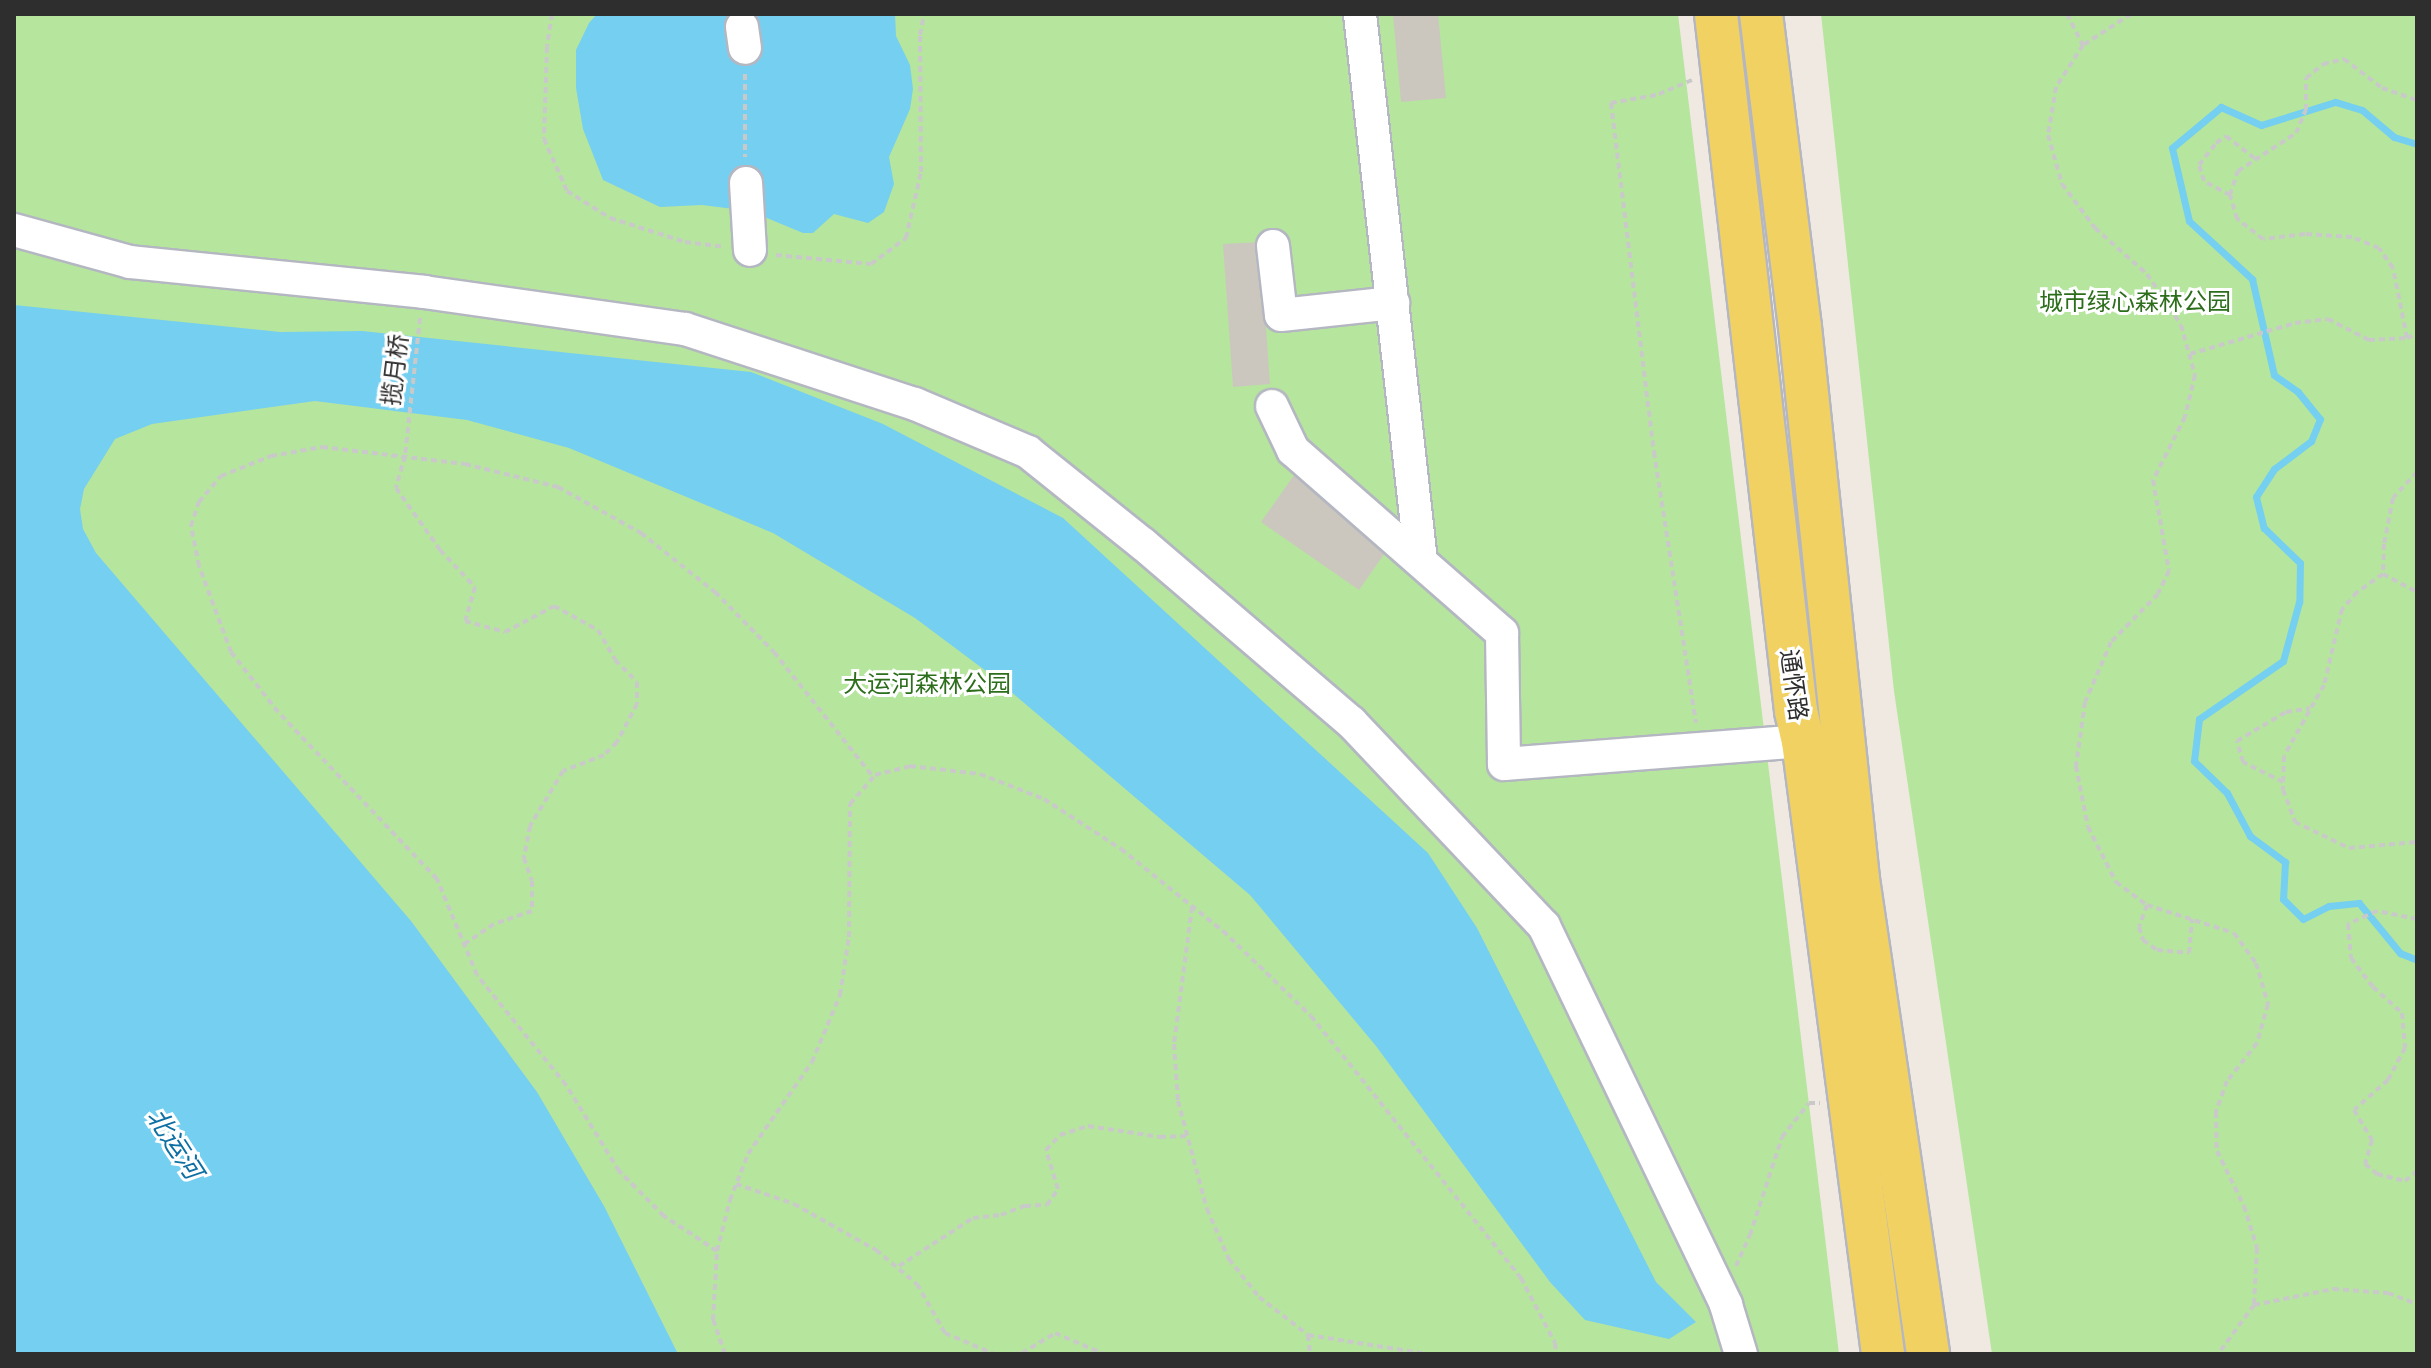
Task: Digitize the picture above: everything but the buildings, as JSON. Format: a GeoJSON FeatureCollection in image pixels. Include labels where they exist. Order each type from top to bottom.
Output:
{"type":"FeatureCollection","features":[{"type":"Feature","properties":{"kind":"main road","name":"通怀路"},"geometry":{"type":"LineString","coordinates":[[1716,14],[1796,711],[1803,741],[1883,1354]]}},
{"type":"Feature","properties":{"kind":"main road","name":"通怀路"},"geometry":{"type":"LineString","coordinates":[[1761,14],[1802,342],[1858,879],[1928,1354]]}},
{"type":"Feature","properties":{"kind":"street"},"geometry":{"type":"LineString","coordinates":[[1360,14],[1421,561]]}},
{"type":"Feature","properties":{"kind":"street"},"geometry":{"type":"LineString","coordinates":[[746,183],[748,236]]}},
{"type":"Feature","properties":{"kind":"street"},"geometry":{"type":"LineString","coordinates":[[14,230],[130,262],[424,292],[685,329],[915,404],[1028,452],[1143,544],[1351,722],[1544,926],[1716,1285],[1741,1354]]}},
{"type":"Feature","properties":{"kind":"street"},"geometry":{"type":"LineString","coordinates":[[1273,246],[1281,315],[1393,303]]}},
{"type":"Feature","properties":{"kind":"street"},"geometry":{"type":"LineString","coordinates":[[1272,406],[1293,450],[1502,633],[1504,764],[1803,741]]}},
{"type":"Feature","properties":{"kind":"path"},"geometry":{"type":"LineString","coordinates":[[2067,14],[2083,45]]}},
{"type":"Feature","properties":{"kind":"path"},"geometry":{"type":"LineString","coordinates":[[2131,14],[2122,16],[2083,45],[2056,87],[2048,135],[2062,184],[2095,228],[2147,274],[2181,325],[2195,375],[2185,417],[2153,480],[2169,571],[2158,594],[2111,642],[2085,702],[2076,766],[2088,827],[2116,882],[2147,905],[2234,933],[2256,963],[2268,1004],[2257,1043],[2227,1081],[2216,1112],[2217,1151],[2244,1206],[2257,1248],[2254,1305],[2218,1354]]}},
{"type":"Feature","properties":{"kind":"path"},"geometry":{"type":"LineString","coordinates":[[743,38],[746,183]]}},
{"type":"Feature","properties":{"kind":"path"},"geometry":{"type":"LineString","coordinates":[[2407,338],[2393,268],[2379,248],[2352,237],[2305,234],[2263,239],[2237,219],[2230,195],[2238,171],[2296,133],[2306,110],[2306,78],[2323,64],[2344,59],[2382,88],[2417,100]]}},
{"type":"Feature","properties":{"kind":"path"},"geometry":{"type":"LineString","coordinates":[[1700,749],[1654,452],[1611,103],[1656,95],[1723,66]]}},
{"type":"Feature","properties":{"kind":"path"},"geometry":{"type":"LineString","coordinates":[[2230,195],[2204,181],[2199,165],[2216,143],[2226,136],[2254,159]]}},
{"type":"Feature","properties":{"kind":"path","name":"揽月桥"},"geometry":{"type":"LineString","coordinates":[[421,313],[405,432],[405,456],[396,488],[440,550],[475,587],[465,621],[505,632],[554,606],[598,630],[615,660],[637,682],[637,704],[617,742],[604,755],[563,771],[530,826],[524,858],[532,881],[532,911],[494,924],[464,944]]}},
{"type":"Feature","properties":{"kind":"path"},"geometry":{"type":"LineString","coordinates":[[2189,355],[2295,323],[2328,319],[2369,340],[2407,338],[2417,334]]}},
{"type":"Feature","properties":{"kind":"path"},"geometry":{"type":"LineString","coordinates":[[717,1251],[664,1216],[619,1171],[566,1085],[477,975],[437,879],[278,712],[231,652],[199,566],[191,526],[199,502],[221,476],[271,456],[322,447],[465,464],[558,487],[641,533],[715,592],[764,642],[873,777]]}},
{"type":"Feature","properties":{"kind":"path"},"geometry":{"type":"LineString","coordinates":[[2383,574],[2384,544],[2393,498],[2417,472]]}},
{"type":"Feature","properties":{"kind":"path"},"geometry":{"type":"LineString","coordinates":[[2383,574],[2417,592]]}},
{"type":"Feature","properties":{"kind":"path"},"geometry":{"type":"LineString","coordinates":[[2383,574],[2357,592],[2342,609],[2324,685],[2284,756],[2283,782],[2295,822],[2349,848],[2417,842]]}},
{"type":"Feature","properties":{"kind":"path"},"geometry":{"type":"LineString","coordinates":[[2283,782],[2243,762],[2237,741],[2286,712],[2310,708]]}},
{"type":"Feature","properties":{"kind":"path"},"geometry":{"type":"LineString","coordinates":[[725,1354],[713,1320],[717,1251],[736,1184],[748,1154],[812,1062],[840,995],[849,937],[850,804],[873,777],[910,766],[980,774],[1044,799],[1121,849],[1192,907],[1311,1016],[1399,1123],[1521,1278],[1555,1343],[1556,1354]]}},
{"type":"Feature","properties":{"kind":"path"},"geometry":{"type":"LineString","coordinates":[[2147,905],[2139,927],[2143,940],[2157,950],[2189,953],[2192,919]]}},
{"type":"Feature","properties":{"kind":"path"},"geometry":{"type":"LineString","coordinates":[[1192,907],[1174,1044],[1178,1101],[1207,1209],[1229,1259],[1259,1297],[1308,1335],[1428,1354]]}},
{"type":"Feature","properties":{"kind":"path"},"geometry":{"type":"LineString","coordinates":[[2417,919],[2377,911],[2348,924],[2351,958],[2373,987],[2402,1013],[2405,1048],[2388,1080],[2354,1110],[2372,1140],[2365,1164],[2377,1174],[2405,1181],[2417,1171]]}},
{"type":"Feature","properties":{"kind":"path"},"geometry":{"type":"LineString","coordinates":[[1716,1285],[1735,1267],[1750,1235],[1782,1137],[1809,1103],[1850,1101]]}},
{"type":"Feature","properties":{"kind":"path"},"geometry":{"type":"LineString","coordinates":[[899,1266],[973,1218],[1001,1215],[1025,1206],[1047,1205],[1058,1189],[1046,1150],[1060,1135],[1088,1126],[1160,1137],[1187,1136]]}},
{"type":"Feature","properties":{"kind":"path"},"geometry":{"type":"LineString","coordinates":[[736,1184],[794,1204],[899,1266],[917,1284],[945,1333],[994,1354]]}},
{"type":"Feature","properties":{"kind":"path"},"geometry":{"type":"LineString","coordinates":[[2254,1305],[2333,1289],[2388,1293],[2417,1304]]}},
{"type":"Feature","properties":{"kind":"path"},"geometry":{"type":"LineString","coordinates":[[1013,1354],[1022,1353],[1055,1333],[1104,1354]]}},
{"type":"Feature","properties":{"kind":"path"},"geometry":{"type":"LineString","coordinates":[[1308,1335],[1310,1354]]}},
{"type":"Feature","properties":{"kind":"green space","name":"大运河森林公园"},"geometry":{"type":"Polygon","coordinates":[[[14,14],[1678,14],[1839,1354],[14,1354],[14,14]]]}},
{"type":"Feature","properties":{"kind":"green space","name":"城市绿心森林公园"},"geometry":{"type":"Polygon","coordinates":[[[1821,14],[2417,14],[2417,1354],[1992,1354],[1894,691],[1821,14]]]}},
{"type":"Feature","properties":{"kind":"water"},"geometry":{"type":"Polygon","coordinates":[[[597,14],[895,14],[896,36],[910,65],[913,89],[910,109],[889,157],[894,184],[884,212],[868,223],[834,214],[813,233],[803,233],[750,211],[702,205],[660,207],[603,180],[583,129],[576,88],[576,50],[597,14]]]}},
{"type":"Feature","properties":{"kind":"water","name":"北运河"},"geometry":{"type":"Polygon","coordinates":[[[14,305],[280,332],[362,331],[751,372],[883,424],[1063,518],[1428,853],[1477,928],[1656,1282],[1696,1322],[1669,1339],[1585,1320],[1550,1282],[1376,1046],[1250,895],[990,674],[915,618],[773,533],[569,448],[467,420],[315,401],[152,424],[115,439],[84,489],[80,509],[83,529],[96,553],[411,921],[537,1092],[604,1206],[678,1354],[14,1354],[14,305]]]}},
{"type":"Feature","properties":{"kind":"waterway"},"geometry":{"type":"LineString","coordinates":[[2417,144],[2394,137],[2362,110],[2335,102],[2261,125],[2221,107],[2172,148],[2189,221],[2252,279],[2274,375],[2298,392],[2320,419],[2311,441],[2274,469],[2256,497],[2264,528],[2300,563],[2299,602],[2283,661],[2199,719],[2194,761],[2227,793],[2250,836],[2285,862],[2283,899],[2303,919],[2329,906],[2359,903],[2400,953],[2417,960]]}}]}
